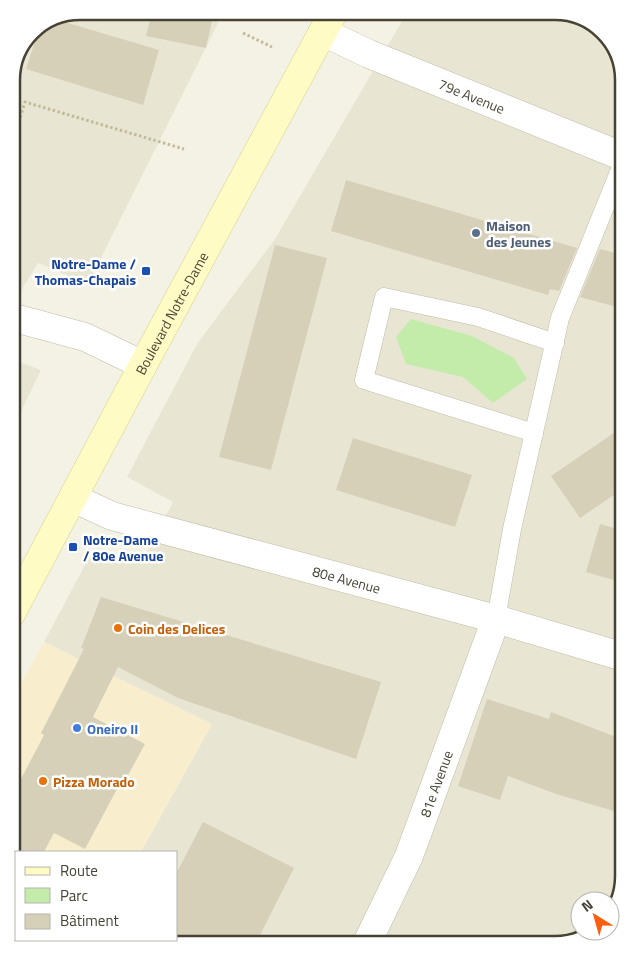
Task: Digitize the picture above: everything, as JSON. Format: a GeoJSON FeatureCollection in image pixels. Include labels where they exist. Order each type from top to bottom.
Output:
{"type":"FeatureCollection","features":[{"type":"Feature","properties":{"kind":"street","name":"79e Avenue"},"geometry":{"type":"LineString","coordinates":[[328,22],[356,48],[615,155]]}},
{"type":"Feature","properties":{"kind":"street","name":"Boulevard Notre-Dame"},"geometry":{"type":"LineString","coordinates":[[20,597],[328,22]]}},
{"type":"Feature","properties":{"kind":"street"},"geometry":{"type":"LineString","coordinates":[[20,320],[85,338],[143,365]]}},
{"type":"Feature","properties":{"kind":"street","name":"80e Avenue"},"geometry":{"type":"LineString","coordinates":[[73,498],[112,516],[496,619],[615,653]]}},
{"type":"Feature","properties":{"kind":"street","name":"81e Avenue"},"geometry":{"type":"LineString","coordinates":[[370,936],[409,856],[496,619]]}},
{"type":"Feature","properties":{"kind":"lane"},"geometry":{"type":"LineString","coordinates":[[496,619],[512,529],[560,318],[615,181]]}},
{"type":"Feature","properties":{"kind":"lane"},"geometry":{"type":"LineString","coordinates":[[534,433],[364,380],[384,297],[478,318],[555,343]]}},
{"type":"Feature","properties":{"kind":"path"},"geometry":{"type":"LineString","coordinates":[[244,33],[272,47]]}},
{"type":"Feature","properties":{"kind":"path"},"geometry":{"type":"LineString","coordinates":[[20,118],[25,102],[184,149]]}},
{"type":"Feature","properties":{"kind":"shaded area"},"geometry":{"type":"Polygon","coordinates":[[[220,20],[88,284],[38,263],[20,292],[20,76],[26,53],[32,43],[50,28],[68,21],[220,20]]]}},
{"type":"Feature","properties":{"kind":"shaded area"},"geometry":{"type":"Polygon","coordinates":[[[403,20],[559,20],[582,26],[598,37],[603,43],[613,64],[615,80],[615,876],[613,891],[570,891],[570,934],[556,936],[178,936],[178,851],[142,851],[212,724],[44,642],[92,552],[141,564],[173,502],[127,477],[197,344],[275,239],[403,20]]]}},
{"type":"Feature","properties":{"kind":"shaded area"},"geometry":{"type":"Polygon","coordinates":[[[20,362],[41,370],[20,413],[20,362]]]}},
{"type":"Feature","properties":{"kind":"shaded area"},"geometry":{"type":"Polygon","coordinates":[[[44,642],[212,724],[142,851],[20,851],[20,686],[44,642]]]}},
{"type":"Feature","properties":{"kind":"green space"},"geometry":{"type":"Polygon","coordinates":[[[411,319],[472,336],[514,358],[527,379],[493,403],[463,377],[406,364],[396,337],[411,319]]]}},
{"type":"Feature","properties":{"kind":"building"},"geometry":{"type":"Polygon","coordinates":[[[150,20],[212,20],[206,48],[146,36],[150,20]]]}},
{"type":"Feature","properties":{"kind":"building"},"geometry":{"type":"Polygon","coordinates":[[[64,22],[159,50],[143,105],[26,69],[36,39],[50,28],[64,22]]]}},
{"type":"Feature","properties":{"kind":"building"},"geometry":{"type":"Polygon","coordinates":[[[346,180],[577,248],[559,291],[550,289],[548,295],[331,231],[346,180]]]}},
{"type":"Feature","properties":{"kind":"building"},"geometry":{"type":"Polygon","coordinates":[[[275,245],[327,258],[271,470],[219,457],[275,245]]]}},
{"type":"Feature","properties":{"kind":"building"},"geometry":{"type":"Polygon","coordinates":[[[600,249],[615,253],[615,307],[580,297],[600,249]]]}},
{"type":"Feature","properties":{"kind":"building"},"geometry":{"type":"Polygon","coordinates":[[[615,432],[615,494],[580,518],[551,476],[615,432]]]}},
{"type":"Feature","properties":{"kind":"building"},"geometry":{"type":"Polygon","coordinates":[[[353,438],[472,475],[455,527],[336,490],[353,438]]]}},
{"type":"Feature","properties":{"kind":"building"},"geometry":{"type":"Polygon","coordinates":[[[600,524],[615,528],[615,580],[586,572],[600,524]]]}},
{"type":"Feature","properties":{"kind":"building"},"geometry":{"type":"Polygon","coordinates":[[[101,597],[381,682],[356,759],[178,698],[118,667],[93,717],[145,744],[127,777],[124,776],[85,849],[54,833],[45,851],[20,851],[20,781],[44,735],[41,733],[84,649],[81,648],[101,597]]]}},
{"type":"Feature","properties":{"kind":"building"},"geometry":{"type":"Polygon","coordinates":[[[487,699],[549,719],[551,712],[615,737],[615,811],[556,794],[508,776],[500,800],[458,786],[487,699]]]}},
{"type":"Feature","properties":{"kind":"building"},"geometry":{"type":"Polygon","coordinates":[[[203,822],[294,868],[260,936],[178,936],[178,870],[203,822]]]}},
{"type":"Feature","properties":{"kind":"place","name":"Maison des Jeunes"},"geometry":{"type":"Point","coordinates":[476,233]}},
{"type":"Feature","properties":{"kind":"place","name":"Notre-Dame / Thomas-Chapais"},"geometry":{"type":"Point","coordinates":[146,271]}},
{"type":"Feature","properties":{"kind":"place","name":"Notre-Dame / 80e Avenue"},"geometry":{"type":"Point","coordinates":[73,547]}},
{"type":"Feature","properties":{"kind":"place","name":"Coin des Delices"},"geometry":{"type":"Point","coordinates":[118,628]}},
{"type":"Feature","properties":{"kind":"place","name":"Oneiro II"},"geometry":{"type":"Point","coordinates":[77,728]}},
{"type":"Feature","properties":{"kind":"place","name":"Pizza Morado"},"geometry":{"type":"Point","coordinates":[43,781]}}]}
